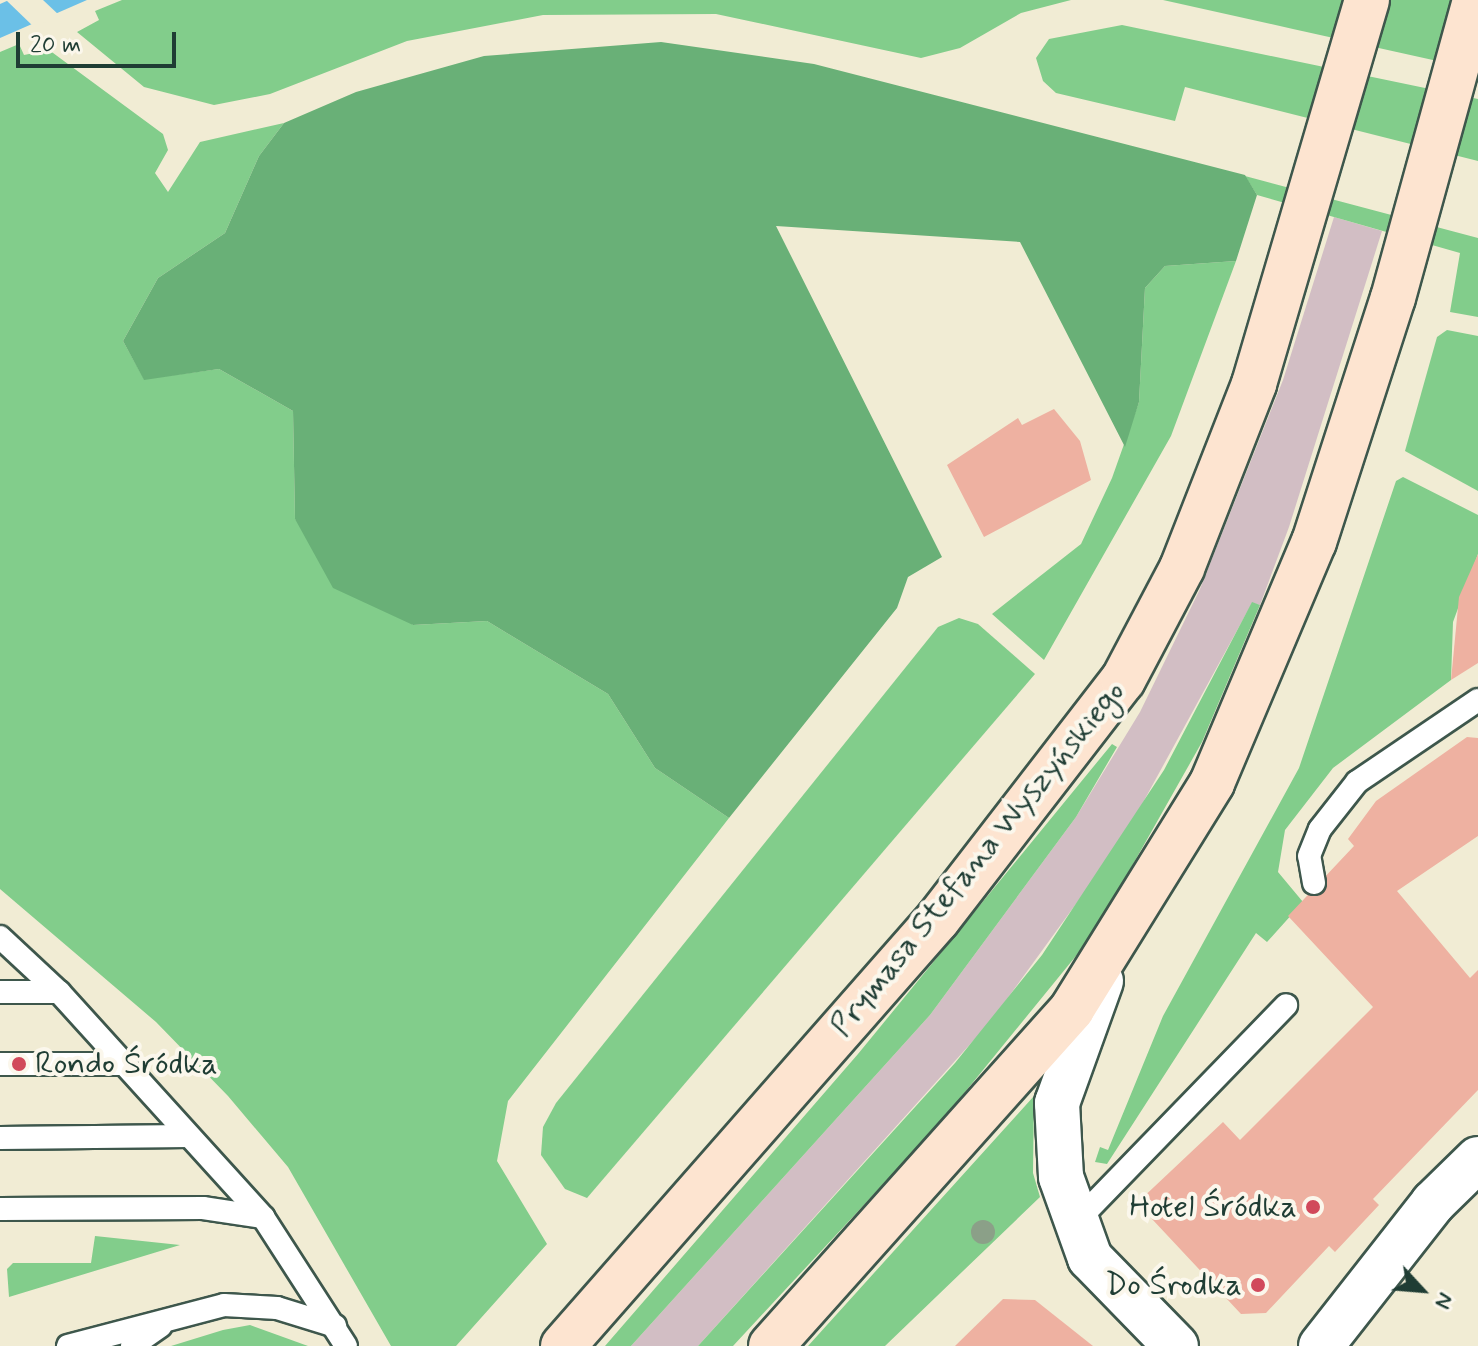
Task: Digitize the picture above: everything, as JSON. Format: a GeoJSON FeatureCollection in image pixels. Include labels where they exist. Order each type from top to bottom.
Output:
{"type":"FeatureCollection","features":[{"type":"Feature","properties":{"kind":"street","name":"Prymasa Stefana Wyszyńskiego"},"geometry":{"type":"LineString","coordinates":[[563,1346],[938,919],[1123,680],[1219,478],[1307,209],[1367,0]]}},
{"type":"Feature","properties":{"kind":"street"},"geometry":{"type":"LineString","coordinates":[[771,1346],[1009,1086],[1114,952],[1204,797],[1280,633],[1353,425],[1475,0]]}},
{"type":"Feature","properties":{"kind":"street"},"geometry":{"type":"LineString","coordinates":[[1114,952],[1057,1103],[1072,1211],[1102,1272],[1176,1346]]}},
{"type":"Feature","properties":{"kind":"street"},"geometry":{"type":"LineString","coordinates":[[1321,1346],[1433,1203],[1478,1159]]}},
{"type":"Feature","properties":{"kind":"lane"},"geometry":{"type":"LineString","coordinates":[[1314,883],[1309,856],[1320,829],[1357,782],[1478,700]]}},
{"type":"Feature","properties":{"kind":"lane"},"geometry":{"type":"LineString","coordinates":[[0,937],[59,992],[127,1064],[263,1217],[346,1346]]}},
{"type":"Feature","properties":{"kind":"lane"},"geometry":{"type":"LineString","coordinates":[[0,992],[59,992]]}},
{"type":"Feature","properties":{"kind":"lane"},"geometry":{"type":"LineString","coordinates":[[1072,1211],[1286,1005]]}},
{"type":"Feature","properties":{"kind":"lane"},"geometry":{"type":"LineString","coordinates":[[0,1064],[127,1064]]}},
{"type":"Feature","properties":{"kind":"lane"},"geometry":{"type":"LineString","coordinates":[[0,1138],[189,1136]]}},
{"type":"Feature","properties":{"kind":"lane"},"geometry":{"type":"LineString","coordinates":[[0,1209],[203,1208],[263,1217]]}},
{"type":"Feature","properties":{"kind":"lane"},"geometry":{"type":"LineString","coordinates":[[68,1346],[191,1312],[258,1304],[335,1326]]}},
{"type":"Feature","properties":{"kind":"lane"},"geometry":{"type":"LineString","coordinates":[[132,1346],[191,1312]]}},
{"type":"Feature","properties":{"kind":"shaded area"},"geometry":{"type":"Polygon","coordinates":[[[1334,217],[1382,231],[1289,527],[1260,605],[1252,603],[1123,839],[991,1021],[698,1346],[631,1346],[930,1015],[1076,817],[1140,712],[1200,589],[1283,380],[1334,217]]]}},
{"type":"Feature","properties":{"kind":"green space"},"geometry":{"type":"Polygon","coordinates":[[[122,0],[1071,0],[1021,13],[960,48],[921,58],[716,14],[543,15],[407,41],[270,94],[214,105],[144,87],[77,32],[99,20],[95,11],[122,0]]]}},
{"type":"Feature","properties":{"kind":"green space"},"geometry":{"type":"Polygon","coordinates":[[[1163,0],[1460,0],[1478,70],[1293,29],[1163,0]]]}},
{"type":"Feature","properties":{"kind":"green space"},"geometry":{"type":"Polygon","coordinates":[[[1122,25],[1478,99],[1478,161],[1185,87],[1175,121],[1056,93],[1043,81],[1036,58],[1049,39],[1122,25]]]}},
{"type":"Feature","properties":{"kind":"green space"},"geometry":{"type":"Polygon","coordinates":[[[661,42],[814,64],[1245,175],[1257,195],[1236,261],[1165,266],[1145,288],[1139,402],[1125,447],[1020,242],[776,226],[942,557],[908,577],[897,608],[729,818],[655,768],[608,694],[487,621],[413,625],[333,588],[295,519],[293,411],[219,369],[144,380],[123,341],[158,278],[225,233],[259,156],[284,123],[356,92],[484,56],[661,42]]]}},
{"type":"Feature","properties":{"kind":"green space"},"geometry":{"type":"Polygon","coordinates":[[[19,44],[24,55],[49,50],[163,134],[168,150],[155,173],[168,192],[200,142],[284,123],[259,156],[225,233],[158,278],[123,341],[144,379],[219,369],[293,411],[295,519],[413,625],[487,621],[608,694],[655,768],[729,818],[508,1101],[497,1161],[547,1244],[456,1346],[391,1346],[288,1167],[228,1096],[156,1022],[0,889],[0,52],[19,44]]]}},
{"type":"Feature","properties":{"kind":"green space"},"geometry":{"type":"Polygon","coordinates":[[[1245,176],[1478,238],[1478,317],[1450,312],[1460,253],[1257,195],[1245,176]]]}},
{"type":"Feature","properties":{"kind":"green space"},"geometry":{"type":"Polygon","coordinates":[[[1236,261],[1171,436],[1044,660],[992,614],[1081,544],[1112,478],[1139,402],[1145,288],[1165,266],[1236,261]]]}},
{"type":"Feature","properties":{"kind":"green space"},"geometry":{"type":"Polygon","coordinates":[[[1447,330],[1478,336],[1478,491],[1405,451],[1437,337],[1447,330]]]}},
{"type":"Feature","properties":{"kind":"green space"},"geometry":{"type":"Polygon","coordinates":[[[1403,477],[1478,515],[1478,554],[1453,622],[1451,680],[1333,768],[1285,830],[1278,872],[1303,902],[1267,942],[1256,933],[1107,1164],[1095,1162],[1100,1147],[1108,1150],[1163,1016],[1299,768],[1396,481],[1403,477]]]}},
{"type":"Feature","properties":{"kind":"green space"},"geometry":{"type":"Polygon","coordinates":[[[1252,602],[1260,605],[1202,742],[1093,935],[939,1124],[733,1346],[698,1346],[955,1063],[1042,955],[1164,770],[1252,602]]]}},
{"type":"Feature","properties":{"kind":"green space"},"geometry":{"type":"Polygon","coordinates":[[[959,618],[978,624],[1035,674],[587,1198],[565,1189],[541,1155],[543,1127],[556,1103],[938,627],[959,618]]]}},
{"type":"Feature","properties":{"kind":"green space"},"geometry":{"type":"Polygon","coordinates":[[[1112,744],[1117,747],[1076,817],[930,1015],[631,1346],[605,1346],[858,1054],[1112,744]]]}},
{"type":"Feature","properties":{"kind":"green space"},"geometry":{"type":"Polygon","coordinates":[[[1034,1096],[1033,1173],[1040,1197],[885,1346],[808,1346],[1034,1096]]]}},
{"type":"Feature","properties":{"kind":"green space"},"geometry":{"type":"Polygon","coordinates":[[[95,1236],[180,1245],[9,1297],[7,1269],[13,1263],[91,1263],[95,1236]]]}},
{"type":"Feature","properties":{"kind":"green space"},"geometry":{"type":"Polygon","coordinates":[[[250,1325],[308,1346],[171,1346],[223,1330],[250,1325]]]}},
{"type":"Feature","properties":{"kind":"water"},"geometry":{"type":"Polygon","coordinates":[[[9,0],[87,0],[0,38],[0,4],[9,0]]]}},
{"type":"Feature","properties":{"kind":"pier"},"geometry":{"type":"Polygon","coordinates":[[[6,0],[43,0],[60,16],[34,27],[6,0]]]}},
{"type":"Feature","properties":{"kind":"building"},"geometry":{"type":"Polygon","coordinates":[[[1054,409],[1080,441],[1091,480],[984,537],[947,465],[1018,418],[1022,425],[1054,409]]]}},
{"type":"Feature","properties":{"kind":"building"},"geometry":{"type":"Polygon","coordinates":[[[1478,554],[1478,663],[1451,680],[1459,597],[1478,554]]]}},
{"type":"Feature","properties":{"kind":"building"},"geometry":{"type":"Polygon","coordinates":[[[1467,737],[1478,738],[1478,836],[1397,891],[1470,978],[1478,970],[1478,1090],[1373,1199],[1379,1205],[1335,1252],[1329,1246],[1266,1313],[1241,1314],[1137,1203],[1223,1122],[1240,1140],[1373,1007],[1288,916],[1354,846],[1348,839],[1376,801],[1467,737]]]}},
{"type":"Feature","properties":{"kind":"building"},"geometry":{"type":"Polygon","coordinates":[[[1003,1299],[1035,1300],[1093,1346],[955,1346],[1003,1299]]]}},
{"type":"Feature","properties":{"kind":"place","name":"Rondo Śródka"},"geometry":{"type":"Point","coordinates":[19,1064]}},
{"type":"Feature","properties":{"kind":"place","name":"Hotel Śródka"},"geometry":{"type":"Point","coordinates":[1313,1207]}},
{"type":"Feature","properties":{"kind":"place","name":"Do Środka"},"geometry":{"type":"Point","coordinates":[1258,1285]}}]}
